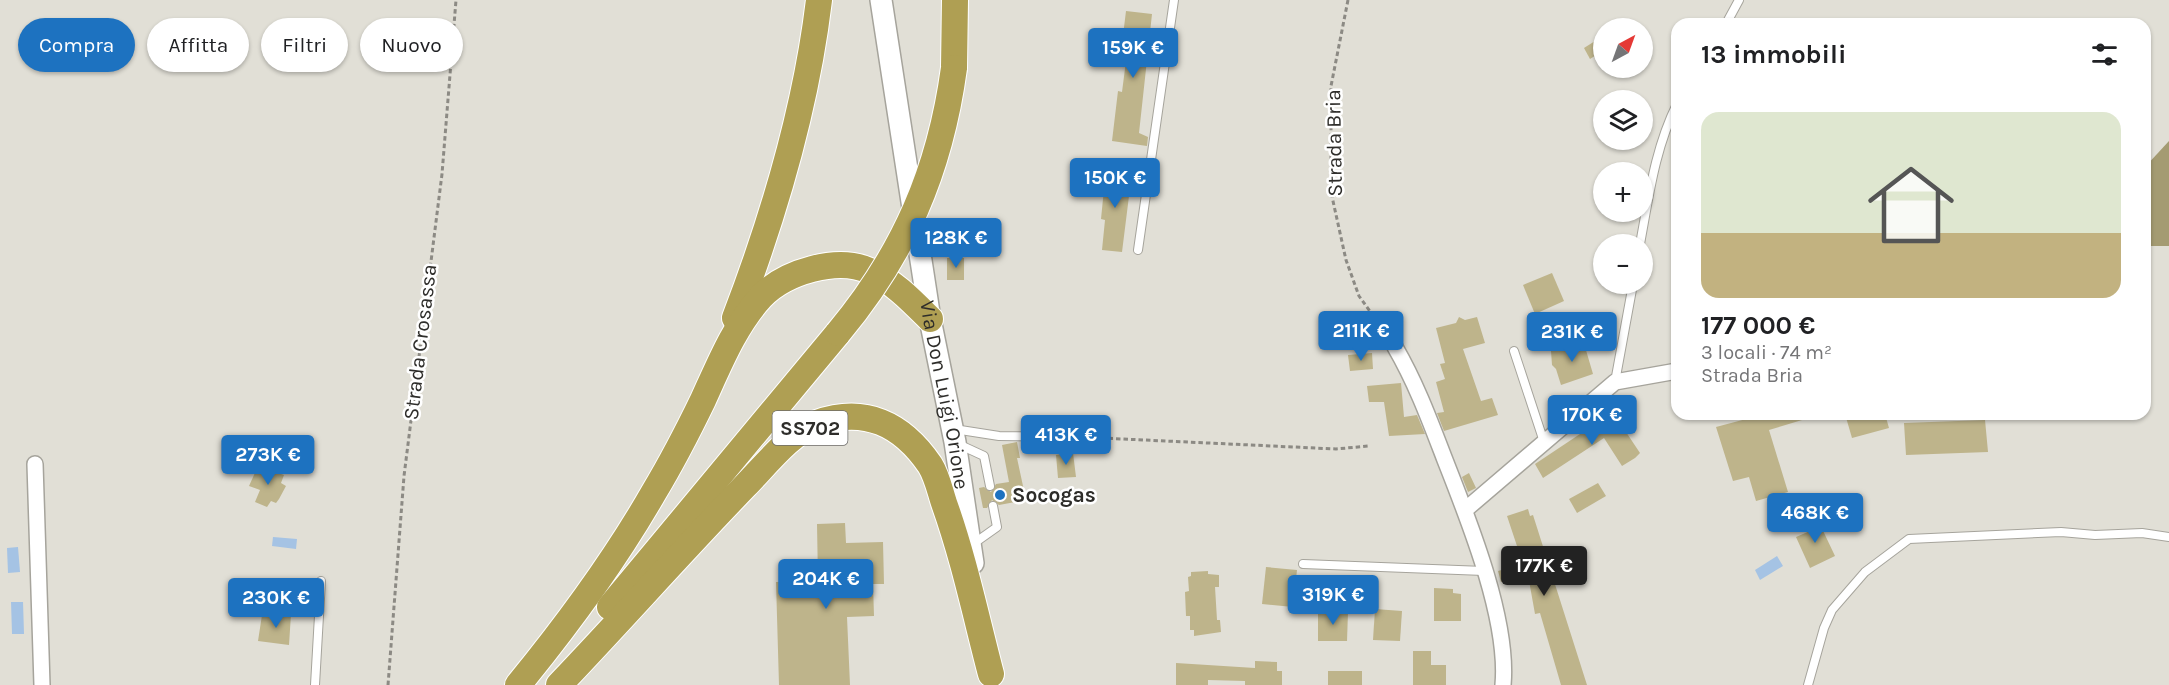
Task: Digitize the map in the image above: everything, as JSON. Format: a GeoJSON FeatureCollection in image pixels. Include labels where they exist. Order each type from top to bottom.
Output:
{"type":"FeatureCollection","features":[{"type":"Feature","properties":{"kind":"highway"},"geometry":{"type":"LineString","coordinates":[[712,380],[768,232],[803,91],[819,0]]}},
{"type":"Feature","properties":{"kind":"highway","name":"SS702"},"geometry":{"type":"LineString","coordinates":[[555,683],[651,555],[838,333],[885,270],[921,199],[935,160],[954,68],[955,0]]}},
{"type":"Feature","properties":{"kind":"highway"},"geometry":{"type":"LineString","coordinates":[[518,685],[543,655],[637,522],[686,436],[733,338],[762,296],[784,280],[809,268],[836,265],[869,270],[902,291],[930,319]]}},
{"type":"Feature","properties":{"kind":"highway","name":"SS702"},"geometry":{"type":"LineString","coordinates":[[555,683],[783,447],[815,424],[848,416],[876,420],[894,428],[910,441],[931,467],[950,519],[992,680]]}},
{"type":"Feature","properties":{"kind":"main road","name":"Via Don Luigi Orione"},"geometry":{"type":"LineString","coordinates":[[881,0],[930,319],[953,435],[992,680]]}},
{"type":"Feature","properties":{"kind":"street"},"geometry":{"type":"LineString","coordinates":[[1395,347],[1413,378],[1465,510],[1502,640],[1503,685]]}},
{"type":"Feature","properties":{"kind":"street"},"geometry":{"type":"LineString","coordinates":[[1465,510],[1615,382],[1671,372]]}},
{"type":"Feature","properties":{"kind":"street"},"geometry":{"type":"LineString","coordinates":[[35,464],[42,685]]}},
{"type":"Feature","properties":{"kind":"lane"},"geometry":{"type":"LineString","coordinates":[[1138,250],[1174,0]]}},
{"type":"Feature","properties":{"kind":"lane"},"geometry":{"type":"LineString","coordinates":[[1729,18],[1739,0]]}},
{"type":"Feature","properties":{"kind":"lane"},"geometry":{"type":"LineString","coordinates":[[1642,234],[1660,146],[1671,119]]}},
{"type":"Feature","properties":{"kind":"lane"},"geometry":{"type":"LineString","coordinates":[[1615,382],[1631,294]]}},
{"type":"Feature","properties":{"kind":"lane"},"geometry":{"type":"LineString","coordinates":[[1514,351],[1544,442]]}},
{"type":"Feature","properties":{"kind":"lane"},"geometry":{"type":"LineString","coordinates":[[953,435],[1090,437]]}},
{"type":"Feature","properties":{"kind":"lane"},"geometry":{"type":"LineString","coordinates":[[953,435],[984,456],[990,486]]}},
{"type":"Feature","properties":{"kind":"lane"},"geometry":{"type":"LineString","coordinates":[[970,547],[997,527],[993,506]]}},
{"type":"Feature","properties":{"kind":"lane"},"geometry":{"type":"LineString","coordinates":[[1808,685],[1824,628],[1832,610],[1865,572],[1909,539],[2061,532],[2095,535],[2142,533],[2169,537]]}},
{"type":"Feature","properties":{"kind":"lane"},"geometry":{"type":"LineString","coordinates":[[1303,564],[1484,571]]}},
{"type":"Feature","properties":{"kind":"lane"},"geometry":{"type":"LineString","coordinates":[[315,685],[321,581]]}},
{"type":"Feature","properties":{"kind":"path","name":"Strada Crosassa"},"geometry":{"type":"LineString","coordinates":[[388,685],[404,476],[442,174],[456,0]]}},
{"type":"Feature","properties":{"kind":"path","name":"Strada Bria"},"geometry":{"type":"LineString","coordinates":[[1348,0],[1331,86],[1331,192],[1346,260],[1359,297],[1395,347]]}},
{"type":"Feature","properties":{"kind":"path"},"geometry":{"type":"LineString","coordinates":[[1090,437],[1336,449],[1368,446]]}},
{"type":"Feature","properties":{"kind":"shaded area"},"geometry":{"type":"Polygon","coordinates":[[[2169,141],[2169,246],[2151,246],[2151,160],[2169,141]]]}},
{"type":"Feature","properties":{"kind":"water"},"geometry":{"type":"Polygon","coordinates":[[[273,537],[297,539],[296,549],[272,546],[273,537]]]}},
{"type":"Feature","properties":{"kind":"water"},"geometry":{"type":"Polygon","coordinates":[[[18,547],[20,572],[8,573],[7,548],[18,547]]]}},
{"type":"Feature","properties":{"kind":"water"},"geometry":{"type":"Polygon","coordinates":[[[1777,556],[1783,566],[1760,580],[1755,570],[1777,556]]]}},
{"type":"Feature","properties":{"kind":"water"},"geometry":{"type":"Polygon","coordinates":[[[11,602],[23,602],[24,634],[12,634],[11,602]]]}},
{"type":"Feature","properties":{"kind":"building"},"geometry":{"type":"Polygon","coordinates":[[[1126,11],[1152,14],[1139,133],[1148,137],[1147,146],[1112,141],[1118,91],[1122,92],[1126,61],[1120,60],[1126,11]]]}},
{"type":"Feature","properties":{"kind":"building"},"geometry":{"type":"Polygon","coordinates":[[[1593,42],[1593,57],[1590,59],[1584,48],[1593,42]]]}},
{"type":"Feature","properties":{"kind":"building"},"geometry":{"type":"Polygon","coordinates":[[[1106,169],[1132,172],[1122,252],[1102,250],[1105,220],[1101,219],[1106,169]]]}},
{"type":"Feature","properties":{"kind":"building"},"geometry":{"type":"Polygon","coordinates":[[[947,258],[964,258],[964,280],[947,280],[947,258]]]}},
{"type":"Feature","properties":{"kind":"building"},"geometry":{"type":"Polygon","coordinates":[[[1552,273],[1564,301],[1535,314],[1523,285],[1552,273]]]}},
{"type":"Feature","properties":{"kind":"building"},"geometry":{"type":"Polygon","coordinates":[[[1459,317],[1465,320],[1477,317],[1485,343],[1463,349],[1481,401],[1492,398],[1498,415],[1444,431],[1437,413],[1444,412],[1436,382],[1445,379],[1440,364],[1445,363],[1436,328],[1456,323],[1459,317]]]}},
{"type":"Feature","properties":{"kind":"building"},"geometry":{"type":"Polygon","coordinates":[[[1583,340],[1593,374],[1561,385],[1556,369],[1552,365],[1551,351],[1583,340]]]}},
{"type":"Feature","properties":{"kind":"building"},"geometry":{"type":"Polygon","coordinates":[[[1372,353],[1373,369],[1350,371],[1348,355],[1372,353]]]}},
{"type":"Feature","properties":{"kind":"building"},"geometry":{"type":"Polygon","coordinates":[[[1401,383],[1404,417],[1417,415],[1425,434],[1389,436],[1384,402],[1369,402],[1367,386],[1401,383]]]}},
{"type":"Feature","properties":{"kind":"building"},"geometry":{"type":"Polygon","coordinates":[[[1607,416],[1610,421],[1616,417],[1640,453],[1635,458],[1622,466],[1604,438],[1543,478],[1535,464],[1607,416]]]}},
{"type":"Feature","properties":{"kind":"building"},"geometry":{"type":"Polygon","coordinates":[[[1742,420],[1802,420],[1769,430],[1788,492],[1756,501],[1749,477],[1733,481],[1716,427],[1742,420]]]}},
{"type":"Feature","properties":{"kind":"building"},"geometry":{"type":"Polygon","coordinates":[[[1847,420],[1887,420],[1889,428],[1852,438],[1847,420]]]}},
{"type":"Feature","properties":{"kind":"building"},"geometry":{"type":"Polygon","coordinates":[[[1985,420],[1988,452],[1906,455],[1904,423],[1985,420]]]}},
{"type":"Feature","properties":{"kind":"building"},"geometry":{"type":"Polygon","coordinates":[[[1017,442],[1020,458],[1017,458],[1026,500],[999,505],[992,500],[987,508],[983,508],[979,488],[984,487],[991,492],[996,484],[1009,482],[1002,445],[1017,442]]]}},
{"type":"Feature","properties":{"kind":"building"},"geometry":{"type":"Polygon","coordinates":[[[1073,453],[1076,477],[1058,478],[1056,455],[1073,453]]]}},
{"type":"Feature","properties":{"kind":"building"},"geometry":{"type":"Polygon","coordinates":[[[258,466],[284,475],[281,483],[286,486],[276,503],[271,501],[267,507],[255,502],[260,490],[249,486],[258,466]]]}},
{"type":"Feature","properties":{"kind":"building"},"geometry":{"type":"Polygon","coordinates":[[[1469,473],[1476,488],[1468,492],[1462,477],[1469,473]]]}},
{"type":"Feature","properties":{"kind":"building"},"geometry":{"type":"Polygon","coordinates":[[[1598,483],[1606,496],[1577,513],[1569,499],[1598,483]]]}},
{"type":"Feature","properties":{"kind":"building"},"geometry":{"type":"Polygon","coordinates":[[[1528,509],[1530,516],[1533,515],[1587,685],[1561,685],[1540,613],[1535,614],[1528,575],[1501,582],[1498,571],[1523,564],[1507,516],[1528,509]]]}},
{"type":"Feature","properties":{"kind":"building"},"geometry":{"type":"Polygon","coordinates":[[[1816,516],[1835,556],[1810,568],[1796,537],[1810,531],[1805,521],[1816,516]]]}},
{"type":"Feature","properties":{"kind":"building"},"geometry":{"type":"Polygon","coordinates":[[[845,523],[846,543],[883,542],[884,584],[873,584],[874,616],[847,617],[850,685],[779,685],[776,582],[818,581],[817,524],[845,523]]]}},
{"type":"Feature","properties":{"kind":"building"},"geometry":{"type":"Polygon","coordinates":[[[1266,567],[1297,570],[1293,607],[1262,604],[1266,567]]]}},
{"type":"Feature","properties":{"kind":"building"},"geometry":{"type":"Polygon","coordinates":[[[1208,571],[1208,574],[1219,575],[1219,587],[1215,587],[1217,620],[1220,620],[1221,632],[1194,636],[1194,630],[1190,630],[1190,616],[1186,616],[1185,592],[1189,591],[1188,577],[1191,576],[1191,572],[1208,571]]]}},
{"type":"Feature","properties":{"kind":"building"},"geometry":{"type":"Polygon","coordinates":[[[1434,588],[1453,589],[1453,593],[1461,594],[1461,621],[1434,621],[1434,588]]]}},
{"type":"Feature","properties":{"kind":"building"},"geometry":{"type":"Polygon","coordinates":[[[1375,609],[1402,611],[1400,641],[1373,640],[1375,609]]]}},
{"type":"Feature","properties":{"kind":"building"},"geometry":{"type":"Polygon","coordinates":[[[1318,612],[1348,612],[1347,641],[1318,641],[1318,612]]]}},
{"type":"Feature","properties":{"kind":"building"},"geometry":{"type":"Polygon","coordinates":[[[274,613],[291,614],[289,645],[258,641],[262,615],[273,616],[274,613]]]}},
{"type":"Feature","properties":{"kind":"building"},"geometry":{"type":"Polygon","coordinates":[[[1413,651],[1431,651],[1431,665],[1446,665],[1446,685],[1413,685],[1413,651]]]}},
{"type":"Feature","properties":{"kind":"building"},"geometry":{"type":"Polygon","coordinates":[[[1255,661],[1277,662],[1277,671],[1282,671],[1282,685],[1245,685],[1245,681],[1208,680],[1208,685],[1176,685],[1176,663],[1255,668],[1255,661]]]}},
{"type":"Feature","properties":{"kind":"building"},"geometry":{"type":"Polygon","coordinates":[[[1328,671],[1362,671],[1362,685],[1328,685],[1328,671]]]}},
{"type":"Feature","properties":{"kind":"place","name":"Socogas"},"geometry":{"type":"Point","coordinates":[1000,495]}}]}
